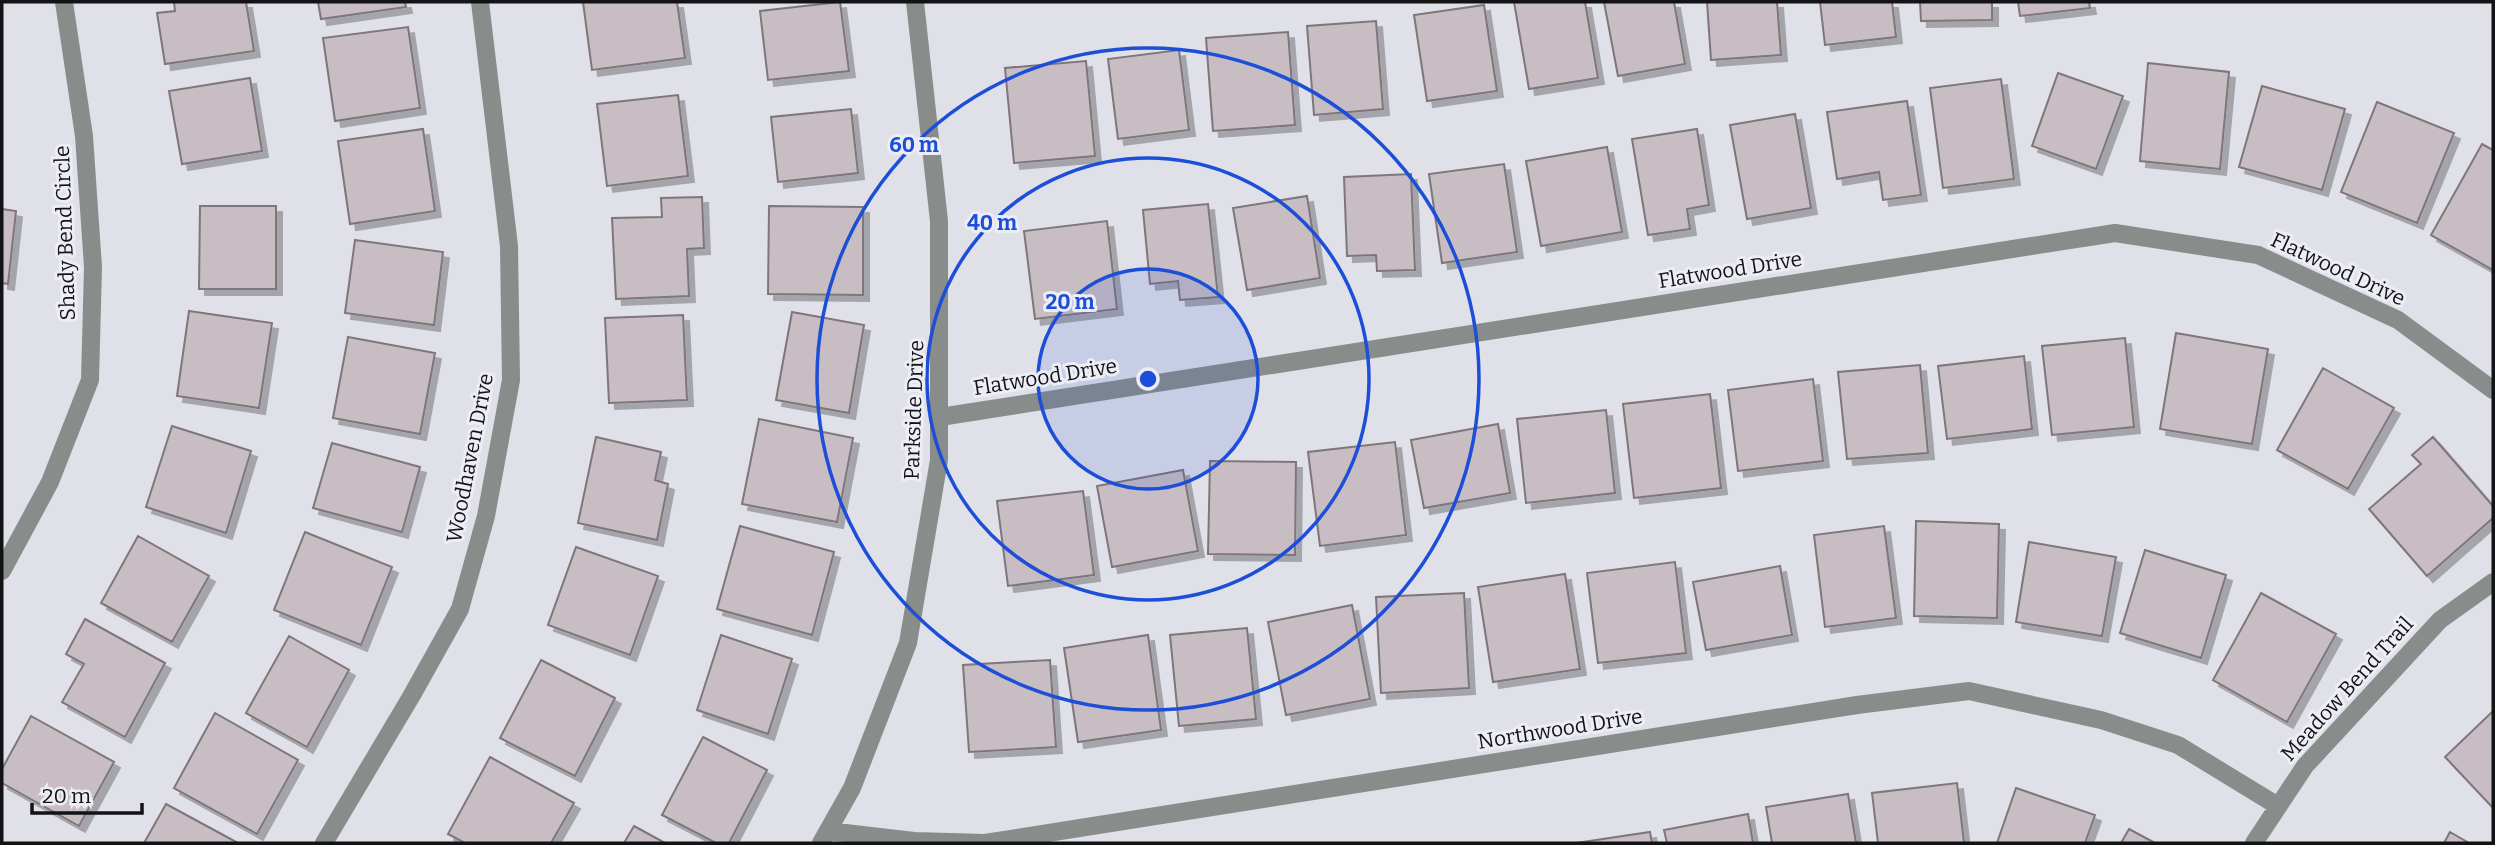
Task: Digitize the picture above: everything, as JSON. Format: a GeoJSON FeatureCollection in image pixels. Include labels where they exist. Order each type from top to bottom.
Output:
{"type":"FeatureCollection","features":[{"type":"Feature","properties":{"kind":"street","name":"Shady Bend Circle"},"geometry":{"type":"LineString","coordinates":[[2,571],[50,482],[90,380],[92,241],[84,136],[64,2]]}},
{"type":"Feature","properties":{"kind":"street","name":"Woodhaven Drive"},"geometry":{"type":"LineString","coordinates":[[324,843],[460,608],[486,516],[511,380],[509,246],[480,2]]}},
{"type":"Feature","properties":{"kind":"street","name":"Parkside Drive"},"geometry":{"type":"LineString","coordinates":[[825,837],[852,788],[908,643],[939,460],[939,221],[915,2]]}},
{"type":"Feature","properties":{"kind":"street","name":"Flatwood Drive"},"geometry":{"type":"LineString","coordinates":[[940,416],[2115,233],[2258,255],[2398,320],[2493,390]]}},
{"type":"Feature","properties":{"kind":"street","name":"Meadow Bend Trail"},"geometry":{"type":"LineString","coordinates":[[2253,843],[2305,766],[2440,620],[2493,582]]}},
{"type":"Feature","properties":{"kind":"street","name":"Northwood Drive"},"geometry":{"type":"LineString","coordinates":[[825,837],[985,843],[1830,709],[1969,691],[2101,720],[2178,744],[2278,806]]}},
{"type":"Feature","properties":{"kind":"building"},"geometry":{"type":"Polygon","coordinates":[[[174,2],[246,2],[254,51],[165,64],[157,13],[175,11],[174,2]]]}},
{"type":"Feature","properties":{"kind":"building"},"geometry":{"type":"Polygon","coordinates":[[[318,2],[405,2],[406,7],[321,19],[318,2]]]}},
{"type":"Feature","properties":{"kind":"building"},"geometry":{"type":"Polygon","coordinates":[[[583,2],[677,2],[685,58],[592,70],[583,2]]]}},
{"type":"Feature","properties":{"kind":"building"},"geometry":{"type":"Polygon","coordinates":[[[840,2],[849,71],[768,80],[760,11],[840,2]]]}},
{"type":"Feature","properties":{"kind":"building"},"geometry":{"type":"Polygon","coordinates":[[[1514,2],[1585,2],[1598,78],[1529,89],[1514,2]]]}},
{"type":"Feature","properties":{"kind":"building"},"geometry":{"type":"Polygon","coordinates":[[[1604,2],[1674,2],[1685,64],[1618,76],[1604,2]]]}},
{"type":"Feature","properties":{"kind":"building"},"geometry":{"type":"Polygon","coordinates":[[[1707,2],[1777,2],[1781,55],[1711,60],[1707,2]]]}},
{"type":"Feature","properties":{"kind":"building"},"geometry":{"type":"Polygon","coordinates":[[[1820,2],[1892,2],[1896,37],[1825,45],[1820,2]]]}},
{"type":"Feature","properties":{"kind":"building"},"geometry":{"type":"Polygon","coordinates":[[[1920,2],[1992,2],[1992,20],[1921,21],[1920,2]]]}},
{"type":"Feature","properties":{"kind":"building"},"geometry":{"type":"Polygon","coordinates":[[[2018,2],[2089,2],[2090,8],[2020,16],[2018,2]]]}},
{"type":"Feature","properties":{"kind":"building"},"geometry":{"type":"Polygon","coordinates":[[[1484,5],[1497,91],[1427,101],[1414,15],[1484,5]]]}},
{"type":"Feature","properties":{"kind":"building"},"geometry":{"type":"Polygon","coordinates":[[[1376,21],[1383,109],[1314,115],[1307,26],[1376,21]]]}},
{"type":"Feature","properties":{"kind":"building"},"geometry":{"type":"Polygon","coordinates":[[[408,27],[420,108],[335,121],[323,38],[408,27]]]}},
{"type":"Feature","properties":{"kind":"building"},"geometry":{"type":"Polygon","coordinates":[[[1288,32],[1295,125],[1213,131],[1206,38],[1288,32]]]}},
{"type":"Feature","properties":{"kind":"building"},"geometry":{"type":"Polygon","coordinates":[[[1179,50],[1189,130],[1118,139],[1108,59],[1179,50]]]}},
{"type":"Feature","properties":{"kind":"building"},"geometry":{"type":"Polygon","coordinates":[[[1086,61],[1095,156],[1014,163],[1005,68],[1086,61]]]}},
{"type":"Feature","properties":{"kind":"building"},"geometry":{"type":"Polygon","coordinates":[[[2148,63],[2229,72],[2220,169],[2140,161],[2148,63]]]}},
{"type":"Feature","properties":{"kind":"building"},"geometry":{"type":"Polygon","coordinates":[[[2058,73],[2123,96],[2096,169],[2032,146],[2058,73]]]}},
{"type":"Feature","properties":{"kind":"building"},"geometry":{"type":"Polygon","coordinates":[[[250,78],[262,151],[182,164],[169,91],[250,78]]]}},
{"type":"Feature","properties":{"kind":"building"},"geometry":{"type":"Polygon","coordinates":[[[2001,79],[2014,179],[1943,188],[1930,88],[2001,79]]]}},
{"type":"Feature","properties":{"kind":"building"},"geometry":{"type":"Polygon","coordinates":[[[2262,86],[2345,109],[2322,190],[2239,167],[2262,86]]]}},
{"type":"Feature","properties":{"kind":"building"},"geometry":{"type":"Polygon","coordinates":[[[678,95],[688,176],[607,186],[597,104],[678,95]]]}},
{"type":"Feature","properties":{"kind":"building"},"geometry":{"type":"Polygon","coordinates":[[[1907,101],[1921,195],[1883,200],[1879,172],[1837,179],[1827,112],[1907,101]]]}},
{"type":"Feature","properties":{"kind":"building"},"geometry":{"type":"Polygon","coordinates":[[[2377,102],[2454,133],[2417,223],[2341,192],[2377,102]]]}},
{"type":"Feature","properties":{"kind":"building"},"geometry":{"type":"Polygon","coordinates":[[[851,109],[858,173],[778,182],[771,117],[851,109]]]}},
{"type":"Feature","properties":{"kind":"building"},"geometry":{"type":"Polygon","coordinates":[[[1795,114],[1811,208],[1747,219],[1730,125],[1795,114]]]}},
{"type":"Feature","properties":{"kind":"building"},"geometry":{"type":"Polygon","coordinates":[[[423,129],[435,211],[350,224],[338,141],[423,129]]]}},
{"type":"Feature","properties":{"kind":"building"},"geometry":{"type":"Polygon","coordinates":[[[1697,129],[1709,205],[1687,209],[1690,229],[1648,235],[1632,139],[1697,129]]]}},
{"type":"Feature","properties":{"kind":"building"},"geometry":{"type":"Polygon","coordinates":[[[2482,144],[2493,150],[2493,270],[2431,235],[2482,144]]]}},
{"type":"Feature","properties":{"kind":"building"},"geometry":{"type":"Polygon","coordinates":[[[1607,147],[1622,232],[1541,246],[1526,161],[1607,147]]]}},
{"type":"Feature","properties":{"kind":"building"},"geometry":{"type":"Polygon","coordinates":[[[1504,164],[1517,252],[1442,263],[1429,174],[1504,164]]]}},
{"type":"Feature","properties":{"kind":"building"},"geometry":{"type":"Polygon","coordinates":[[[1411,174],[1415,270],[1377,271],[1376,255],[1347,256],[1344,177],[1411,174]]]}},
{"type":"Feature","properties":{"kind":"building"},"geometry":{"type":"Polygon","coordinates":[[[1307,196],[1320,278],[1247,290],[1233,208],[1307,196]]]}},
{"type":"Feature","properties":{"kind":"building"},"geometry":{"type":"Polygon","coordinates":[[[702,197],[704,248],[687,249],[689,296],[616,299],[612,218],[662,217],[661,198],[702,197]]]}},
{"type":"Feature","properties":{"kind":"building"},"geometry":{"type":"Polygon","coordinates":[[[1208,204],[1218,297],[1180,300],[1178,281],[1150,284],[1143,210],[1208,204]]]}},
{"type":"Feature","properties":{"kind":"building"},"geometry":{"type":"Polygon","coordinates":[[[200,206],[276,206],[276,289],[199,289],[200,206]]]}},
{"type":"Feature","properties":{"kind":"building"},"geometry":{"type":"Polygon","coordinates":[[[769,206],[863,207],[863,295],[768,294],[769,206]]]}},
{"type":"Feature","properties":{"kind":"building"},"geometry":{"type":"Polygon","coordinates":[[[2,209],[16,211],[8,284],[2,283],[2,209]]]}},
{"type":"Feature","properties":{"kind":"building"},"geometry":{"type":"Polygon","coordinates":[[[1107,221],[1117,309],[1035,319],[1024,231],[1107,221]]]}},
{"type":"Feature","properties":{"kind":"building"},"geometry":{"type":"Polygon","coordinates":[[[355,240],[443,252],[434,325],[345,313],[355,240]]]}},
{"type":"Feature","properties":{"kind":"building"},"geometry":{"type":"Polygon","coordinates":[[[189,311],[272,323],[259,408],[177,396],[189,311]]]}},
{"type":"Feature","properties":{"kind":"building"},"geometry":{"type":"Polygon","coordinates":[[[792,312],[864,325],[849,413],[776,400],[792,312]]]}},
{"type":"Feature","properties":{"kind":"building"},"geometry":{"type":"Polygon","coordinates":[[[683,315],[687,400],[609,403],[605,318],[683,315]]]}},
{"type":"Feature","properties":{"kind":"building"},"geometry":{"type":"Polygon","coordinates":[[[2176,333],[2268,349],[2252,444],[2160,429],[2176,333]]]}},
{"type":"Feature","properties":{"kind":"building"},"geometry":{"type":"Polygon","coordinates":[[[348,337],[435,353],[420,434],[333,418],[348,337]]]}},
{"type":"Feature","properties":{"kind":"building"},"geometry":{"type":"Polygon","coordinates":[[[2125,338],[2134,427],[2052,435],[2042,346],[2125,338]]]}},
{"type":"Feature","properties":{"kind":"building"},"geometry":{"type":"Polygon","coordinates":[[[2024,356],[2032,429],[1947,439],[1938,366],[2024,356]]]}},
{"type":"Feature","properties":{"kind":"building"},"geometry":{"type":"Polygon","coordinates":[[[1920,365],[1928,453],[1847,459],[1838,372],[1920,365]]]}},
{"type":"Feature","properties":{"kind":"building"},"geometry":{"type":"Polygon","coordinates":[[[2323,368],[2394,408],[2348,489],[2277,450],[2323,368]]]}},
{"type":"Feature","properties":{"kind":"building"},"geometry":{"type":"Polygon","coordinates":[[[1813,379],[1823,461],[1738,471],[1728,390],[1813,379]]]}},
{"type":"Feature","properties":{"kind":"building"},"geometry":{"type":"Polygon","coordinates":[[[1710,394],[1721,488],[1634,498],[1623,404],[1710,394]]]}},
{"type":"Feature","properties":{"kind":"building"},"geometry":{"type":"Polygon","coordinates":[[[1606,410],[1615,493],[1526,503],[1517,419],[1606,410]]]}},
{"type":"Feature","properties":{"kind":"building"},"geometry":{"type":"Polygon","coordinates":[[[759,419],[853,438],[837,522],[742,504],[759,419]]]}},
{"type":"Feature","properties":{"kind":"building"},"geometry":{"type":"Polygon","coordinates":[[[1498,424],[1510,493],[1424,508],[1411,440],[1498,424]]]}},
{"type":"Feature","properties":{"kind":"building"},"geometry":{"type":"Polygon","coordinates":[[[172,426],[251,451],[226,533],[146,507],[172,426]]]}},
{"type":"Feature","properties":{"kind":"building"},"geometry":{"type":"Polygon","coordinates":[[[596,437],[661,452],[655,480],[668,484],[657,540],[578,523],[596,437]]]}},
{"type":"Feature","properties":{"kind":"building"},"geometry":{"type":"Polygon","coordinates":[[[2433,437],[2493,506],[2493,518],[2427,576],[2369,509],[2421,464],[2412,455],[2433,437]]]}},
{"type":"Feature","properties":{"kind":"building"},"geometry":{"type":"Polygon","coordinates":[[[1395,442],[1406,535],[1320,546],[1308,452],[1395,442]]]}},
{"type":"Feature","properties":{"kind":"building"},"geometry":{"type":"Polygon","coordinates":[[[332,443],[420,467],[402,532],[313,508],[332,443]]]}},
{"type":"Feature","properties":{"kind":"building"},"geometry":{"type":"Polygon","coordinates":[[[1210,461],[1296,462],[1295,555],[1208,554],[1210,461]]]}},
{"type":"Feature","properties":{"kind":"building"},"geometry":{"type":"Polygon","coordinates":[[[1183,470],[1198,551],[1112,567],[1097,486],[1183,470]]]}},
{"type":"Feature","properties":{"kind":"building"},"geometry":{"type":"Polygon","coordinates":[[[1083,491],[1094,575],[1008,586],[997,501],[1083,491]]]}},
{"type":"Feature","properties":{"kind":"building"},"geometry":{"type":"Polygon","coordinates":[[[1916,521],[1999,524],[1997,618],[1914,616],[1916,521]]]}},
{"type":"Feature","properties":{"kind":"building"},"geometry":{"type":"Polygon","coordinates":[[[740,526],[834,552],[812,635],[717,609],[740,526]]]}},
{"type":"Feature","properties":{"kind":"building"},"geometry":{"type":"Polygon","coordinates":[[[1884,526],[1896,618],[1825,627],[1814,535],[1884,526]]]}},
{"type":"Feature","properties":{"kind":"building"},"geometry":{"type":"Polygon","coordinates":[[[305,532],[392,567],[361,645],[274,610],[305,532]]]}},
{"type":"Feature","properties":{"kind":"building"},"geometry":{"type":"Polygon","coordinates":[[[138,536],[209,576],[172,642],[101,603],[138,536]]]}},
{"type":"Feature","properties":{"kind":"building"},"geometry":{"type":"Polygon","coordinates":[[[2029,542],[2116,557],[2102,636],[2016,622],[2029,542]]]}},
{"type":"Feature","properties":{"kind":"building"},"geometry":{"type":"Polygon","coordinates":[[[576,547],[658,576],[630,655],[548,625],[576,547]]]}},
{"type":"Feature","properties":{"kind":"building"},"geometry":{"type":"Polygon","coordinates":[[[2145,550],[2226,575],[2201,658],[2120,633],[2145,550]]]}},
{"type":"Feature","properties":{"kind":"building"},"geometry":{"type":"Polygon","coordinates":[[[1675,562],[1686,653],[1598,663],[1587,573],[1675,562]]]}},
{"type":"Feature","properties":{"kind":"building"},"geometry":{"type":"Polygon","coordinates":[[[1780,566],[1792,635],[1706,650],[1693,582],[1780,566]]]}},
{"type":"Feature","properties":{"kind":"building"},"geometry":{"type":"Polygon","coordinates":[[[1565,574],[1580,669],[1493,682],[1478,587],[1565,574]]]}},
{"type":"Feature","properties":{"kind":"building"},"geometry":{"type":"Polygon","coordinates":[[[1464,593],[1469,688],[1381,693],[1376,597],[1464,593]]]}},
{"type":"Feature","properties":{"kind":"building"},"geometry":{"type":"Polygon","coordinates":[[[2261,593],[2336,634],[2287,722],[2213,680],[2261,593]]]}},
{"type":"Feature","properties":{"kind":"building"},"geometry":{"type":"Polygon","coordinates":[[[1352,605],[1370,699],[1286,715],[1268,622],[1352,605]]]}},
{"type":"Feature","properties":{"kind":"building"},"geometry":{"type":"Polygon","coordinates":[[[85,619],[165,663],[125,737],[62,702],[84,664],[66,654],[85,619]]]}},
{"type":"Feature","properties":{"kind":"building"},"geometry":{"type":"Polygon","coordinates":[[[1247,628],[1256,719],[1179,726],[1170,635],[1247,628]]]}},
{"type":"Feature","properties":{"kind":"building"},"geometry":{"type":"Polygon","coordinates":[[[721,635],[792,659],[768,734],[697,710],[721,635]]]}},
{"type":"Feature","properties":{"kind":"building"},"geometry":{"type":"Polygon","coordinates":[[[1148,635],[1161,730],[1078,742],[1064,648],[1148,635]]]}},
{"type":"Feature","properties":{"kind":"building"},"geometry":{"type":"Polygon","coordinates":[[[289,636],[349,670],[307,747],[246,713],[289,636]]]}},
{"type":"Feature","properties":{"kind":"building"},"geometry":{"type":"Polygon","coordinates":[[[541,660],[615,698],[575,776],[500,738],[541,660]]]}},
{"type":"Feature","properties":{"kind":"building"},"geometry":{"type":"Polygon","coordinates":[[[1050,660],[1056,747],[969,752],[963,665],[1050,660]]]}},
{"type":"Feature","properties":{"kind":"building"},"geometry":{"type":"Polygon","coordinates":[[[2493,711],[2493,808],[2445,757],[2493,711]]]}},
{"type":"Feature","properties":{"kind":"building"},"geometry":{"type":"Polygon","coordinates":[[[215,713],[298,760],[257,834],[174,788],[215,713]]]}},
{"type":"Feature","properties":{"kind":"building"},"geometry":{"type":"Polygon","coordinates":[[[31,716],[114,762],[79,826],[2,783],[2,769],[31,716]]]}},
{"type":"Feature","properties":{"kind":"building"},"geometry":{"type":"Polygon","coordinates":[[[703,737],[767,770],[729,843],[716,843],[662,815],[703,737]]]}},
{"type":"Feature","properties":{"kind":"building"},"geometry":{"type":"Polygon","coordinates":[[[490,757],[574,803],[551,843],[465,843],[448,834],[490,757]]]}},
{"type":"Feature","properties":{"kind":"building"},"geometry":{"type":"Polygon","coordinates":[[[1957,783],[1964,843],[1878,843],[1872,793],[1957,783]]]}},
{"type":"Feature","properties":{"kind":"building"},"geometry":{"type":"Polygon","coordinates":[[[2016,788],[2095,815],[2085,843],[1997,843],[2016,788]]]}},
{"type":"Feature","properties":{"kind":"building"},"geometry":{"type":"Polygon","coordinates":[[[1848,794],[1856,843],[1772,843],[1766,807],[1848,794]]]}},
{"type":"Feature","properties":{"kind":"building"},"geometry":{"type":"Polygon","coordinates":[[[166,804],[238,843],[144,843],[166,804]]]}},
{"type":"Feature","properties":{"kind":"building"},"geometry":{"type":"Polygon","coordinates":[[[1748,814],[1753,843],[1667,843],[1664,830],[1748,814]]]}},
{"type":"Feature","properties":{"kind":"building"},"geometry":{"type":"Polygon","coordinates":[[[634,826],[665,843],[624,843],[634,826]]]}},
{"type":"Feature","properties":{"kind":"building"},"geometry":{"type":"Polygon","coordinates":[[[2129,829],[2155,843],[2121,843],[2129,829]]]}},
{"type":"Feature","properties":{"kind":"building"},"geometry":{"type":"Polygon","coordinates":[[[1650,832],[1652,843],[1576,843],[1650,832]]]}},
{"type":"Feature","properties":{"kind":"building"},"geometry":{"type":"Polygon","coordinates":[[[2450,832],[2469,843],[2444,843],[2450,832]]]}}]}
